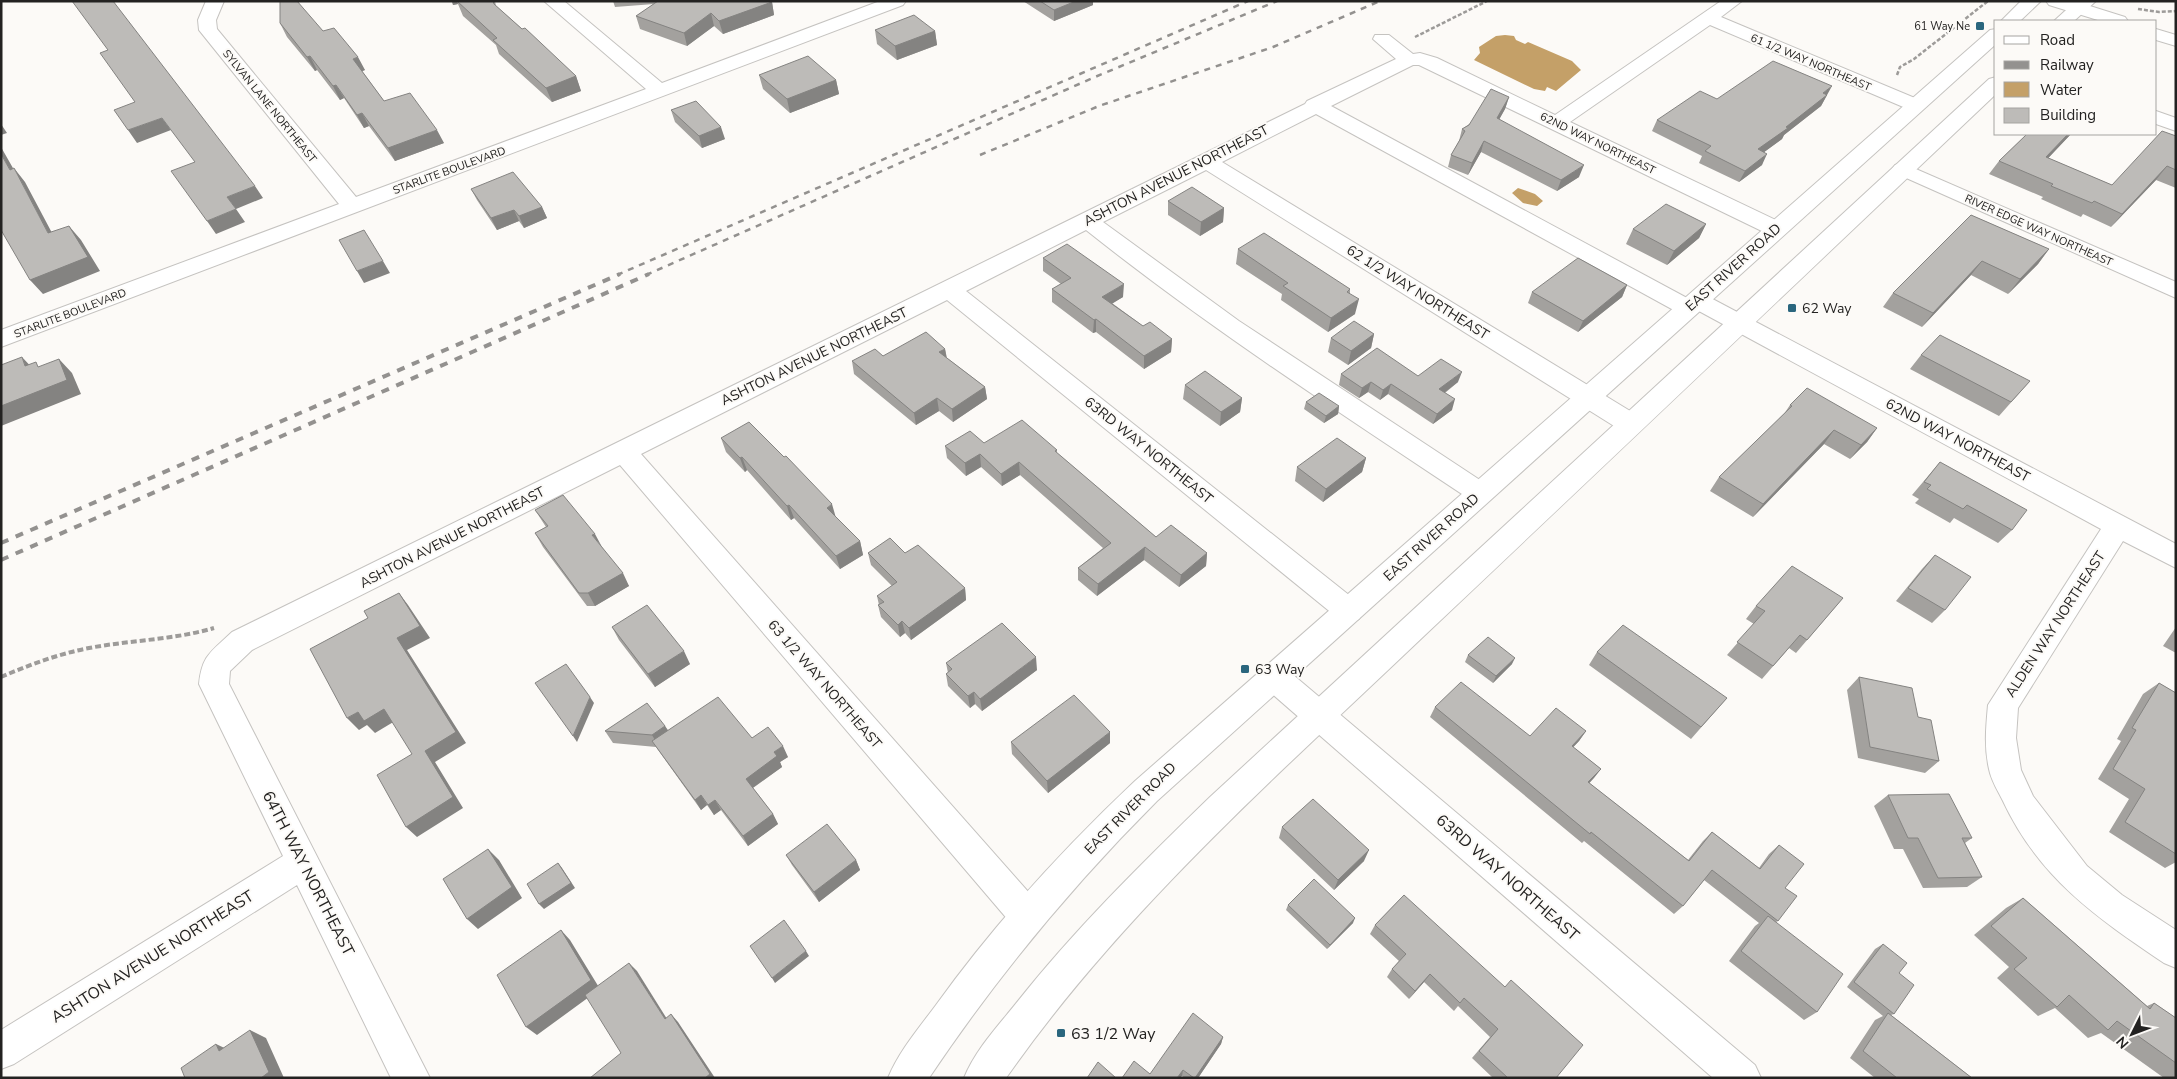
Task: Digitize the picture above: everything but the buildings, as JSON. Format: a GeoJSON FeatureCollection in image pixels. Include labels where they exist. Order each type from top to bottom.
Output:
{"type":"FeatureCollection","features":[{"type":"Feature","properties":{"kind":"street","name":"SYLVAN LANE NORTHEAST"},"geometry":{"type":"LineString","coordinates":[[215,1],[207,20],[208,30],[352,206]]}},
{"type":"Feature","properties":{"kind":"street"},"geometry":{"type":"LineString","coordinates":[[553,1],[660,91]]}},
{"type":"Feature","properties":{"kind":"street","name":"STARLITE BOULEVARD"},"geometry":{"type":"LineString","coordinates":[[1,339],[897,1]]}},
{"type":"Feature","properties":{"kind":"street"},"geometry":{"type":"LineString","coordinates":[[1556,123],[1733,1]]}},
{"type":"Feature","properties":{"kind":"street"},"geometry":{"type":"LineString","coordinates":[[2011,20],[2032,1]]}},
{"type":"Feature","properties":{"kind":"street"},"geometry":{"type":"LineString","coordinates":[[2055,1],[2083,5],[2117,20]]}},
{"type":"Feature","properties":{"kind":"street"},"geometry":{"type":"LineString","coordinates":[[2064,20],[2083,5]]}},
{"type":"Feature","properties":{"kind":"street","name":"61 1/2 WAY NORTHEAST"},"geometry":{"type":"LineString","coordinates":[[1708,18],[1915,106]]}},
{"type":"Feature","properties":{"kind":"street"},"geometry":{"type":"LineString","coordinates":[[2157,34],[2176,41]]}},
{"type":"Feature","properties":{"kind":"street","name":"EAST RIVER ROAD"},"geometry":{"type":"LineString","coordinates":[[907,1078],[934,1037],[1027,916],[1109,827],[1162,776],[1994,36]]}},
{"type":"Feature","properties":{"kind":"street","name":"ASHTON AVENUE NORTHEAST"},"geometry":{"type":"LineString","coordinates":[[216,666],[242,641],[1314,106],[1401,51]]}},
{"type":"Feature","properties":{"kind":"street","name":"62ND WAY NORTHEAST"},"geometry":{"type":"LineString","coordinates":[[1401,51],[1776,229]]}},
{"type":"Feature","properties":{"kind":"street"},"geometry":{"type":"LineString","coordinates":[[983,1078],[1074,962],[1149,879],[1320,716],[1741,323],[1902,169],[1994,85]]}},
{"type":"Feature","properties":{"kind":"street","name":"62ND WAY NORTHEAST"},"geometry":{"type":"LineString","coordinates":[[1314,106],[1692,304],[1741,323],[2176,557]]}},
{"type":"Feature","properties":{"kind":"street"},"geometry":{"type":"LineString","coordinates":[[2157,117],[2176,125]]}},
{"type":"Feature","properties":{"kind":"street","name":"62 1/2 WAY NORTHEAST"},"geometry":{"type":"LineString","coordinates":[[1205,160],[1631,424]]}},
{"type":"Feature","properties":{"kind":"street","name":"RIVER EDGE WAY NORTHEAST"},"geometry":{"type":"LineString","coordinates":[[1902,169],[2176,291]]}},
{"type":"Feature","properties":{"kind":"street"},"geometry":{"type":"LineString","coordinates":[[1087,220],[1138,261],[1362,415],[1480,493]]}},
{"type":"Feature","properties":{"kind":"street","name":"63RD WAY NORTHEAST"},"geometry":{"type":"LineString","coordinates":[[949,289],[1349,611]]}},
{"type":"Feature","properties":{"kind":"street","name":"63 1/2 WAY NORTHEAST"},"geometry":{"type":"LineString","coordinates":[[623,451],[1027,916]]}},
{"type":"Feature","properties":{"kind":"street","name":"ALDEN WAY NORTHEAST"},"geometry":{"type":"LineString","coordinates":[[2118,526],[2003,706],[2000,738],[2005,771],[2022,807],[2046,842],[2075,877],[2110,907],[2176,951]]}},
{"type":"Feature","properties":{"kind":"street","name":"64TH WAY NORTHEAST"},"geometry":{"type":"LineString","coordinates":[[216,666],[214,684],[412,1078]]}},
{"type":"Feature","properties":{"kind":"street","name":"63RD WAY NORTHEAST"},"geometry":{"type":"LineString","coordinates":[[1274,677],[1742,1078]]}},
{"type":"Feature","properties":{"kind":"street","name":"ASHTON AVENUE NORTHEAST"},"geometry":{"type":"LineString","coordinates":[[1,1051],[304,862]]}},
{"type":"Feature","properties":{"kind":"path"},"geometry":{"type":"LineString","coordinates":[[1401,51],[1487,1]]}},
{"type":"Feature","properties":{"kind":"path"},"geometry":{"type":"LineString","coordinates":[[1915,106],[1897,86],[1897,71],[1988,1]]}},
{"type":"Feature","properties":{"kind":"path"},"geometry":{"type":"LineString","coordinates":[[2133,8],[2159,12],[2176,11]]}},
{"type":"Feature","properties":{"kind":"water"},"geometry":{"type":"Polygon","coordinates":[[[1496,36],[1514,36],[1516,40],[1525,44],[1528,42],[1572,61],[1581,70],[1556,91],[1547,87],[1545,91],[1534,89],[1474,60],[1480,53],[1479,47],[1496,36]]]}},
{"type":"Feature","properties":{"kind":"water"},"geometry":{"type":"Polygon","coordinates":[[[1518,188],[1535,194],[1543,201],[1537,206],[1523,203],[1512,193],[1518,188]]]}},
{"type":"Feature","properties":{"kind":"railway"},"geometry":{"type":"LineString","coordinates":[[617,275],[1248,1]]}},
{"type":"Feature","properties":{"kind":"railway"},"geometry":{"type":"LineString","coordinates":[[646,275],[1095,77],[1277,1]]}},
{"type":"Feature","properties":{"kind":"railway"},"geometry":{"type":"LineString","coordinates":[[980,155],[1099,106],[1273,47],[1380,1]]}},
{"type":"Feature","properties":{"kind":"railway"},"geometry":{"type":"LineString","coordinates":[[1,543],[620,274]]}},
{"type":"Feature","properties":{"kind":"railway"},"geometry":{"type":"LineString","coordinates":[[1,560],[649,274]]}},
{"type":"Feature","properties":{"kind":"place","name":"61 Way Ne"},"geometry":{"type":"Point","coordinates":[1980,26]}},
{"type":"Feature","properties":{"kind":"place","name":"62 Way"},"geometry":{"type":"Point","coordinates":[1792,308]}},
{"type":"Feature","properties":{"kind":"place","name":"63 Way"},"geometry":{"type":"Point","coordinates":[1245,669]}},
{"type":"Feature","properties":{"kind":"place","name":"63 1/2 Way"},"geometry":{"type":"Point","coordinates":[1061,1033]}}]}
